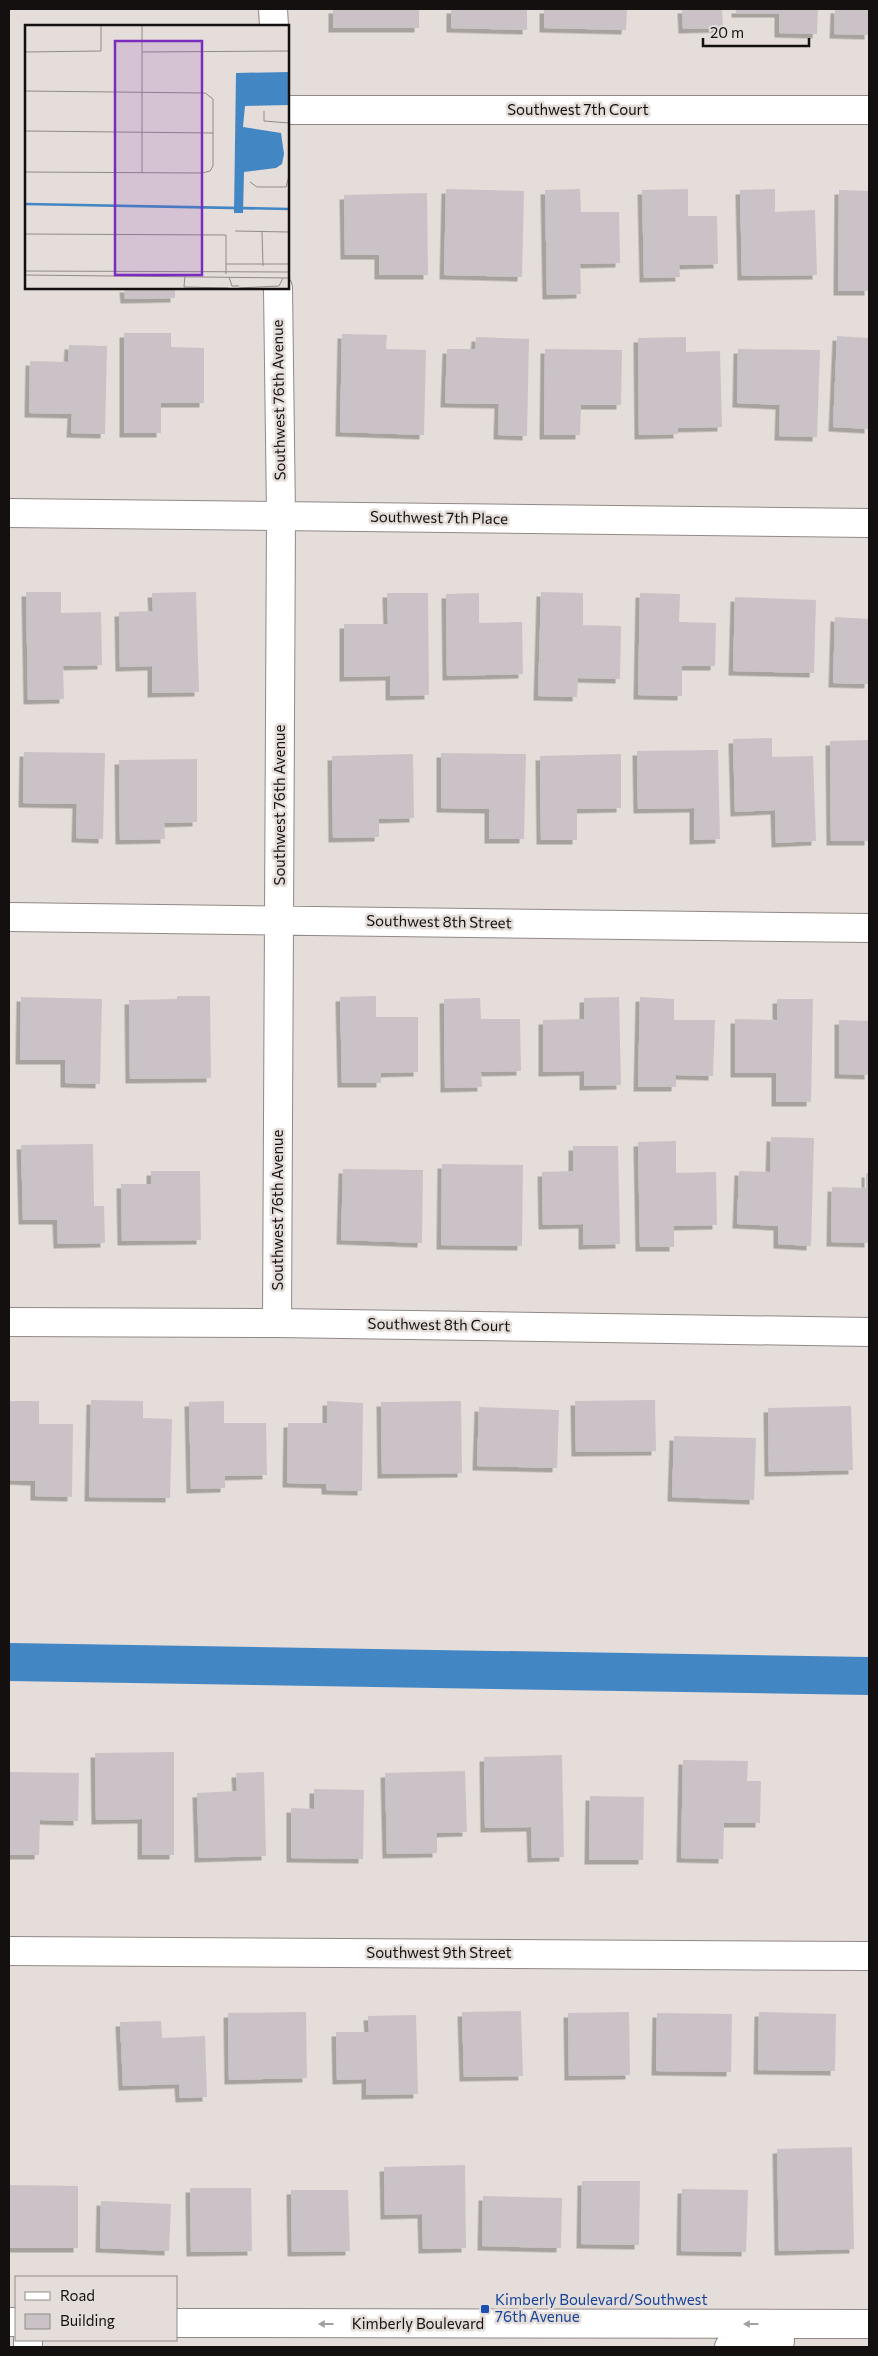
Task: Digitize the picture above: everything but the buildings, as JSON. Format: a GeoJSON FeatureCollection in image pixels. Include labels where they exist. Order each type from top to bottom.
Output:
{"type":"FeatureCollection","features":[{"type":"Feature","properties":{"kind":"street"},"geometry":{"type":"LineString","coordinates":[[273,9],[274,25]]}},
{"type":"Feature","properties":{"kind":"street","name":"Southwest 7th Court"},"geometry":{"type":"LineString","coordinates":[[289,110],[869,110]]}},
{"type":"Feature","properties":{"kind":"street","name":"Southwest 76th Avenue"},"geometry":{"type":"LineString","coordinates":[[277,1323],[281,516],[278,289]]}},
{"type":"Feature","properties":{"kind":"street","name":"Southwest 7th Place"},"geometry":{"type":"LineString","coordinates":[[9,513],[869,523]]}},
{"type":"Feature","properties":{"kind":"street","name":"Southwest 8th Street"},"geometry":{"type":"LineString","coordinates":[[9,917],[869,928]]}},
{"type":"Feature","properties":{"kind":"street","name":"Southwest 8th Court"},"geometry":{"type":"LineString","coordinates":[[9,1322],[277,1323],[869,1332]]}},
{"type":"Feature","properties":{"kind":"street","name":"Southwest 9th Street"},"geometry":{"type":"LineString","coordinates":[[9,1951],[869,1956]]}},
{"type":"Feature","properties":{"kind":"street","name":"Kimberly Boulevard"},"geometry":{"type":"LineString","coordinates":[[178,2323],[428,2336],[869,2324]]}},
{"type":"Feature","properties":{"kind":"street"},"geometry":{"type":"LineString","coordinates":[[729,2347],[740,2344],[793,2340],[869,2340]]}},
{"type":"Feature","properties":{"kind":"waterway"},"geometry":{"type":"LineString","coordinates":[[9,1662],[869,1676]]}},
{"type":"Feature","properties":{"kind":"place","name":"Kimberly Boulevard/Southwest 76th Avenue"},"geometry":{"type":"Point","coordinates":[485,2309]}}]}
